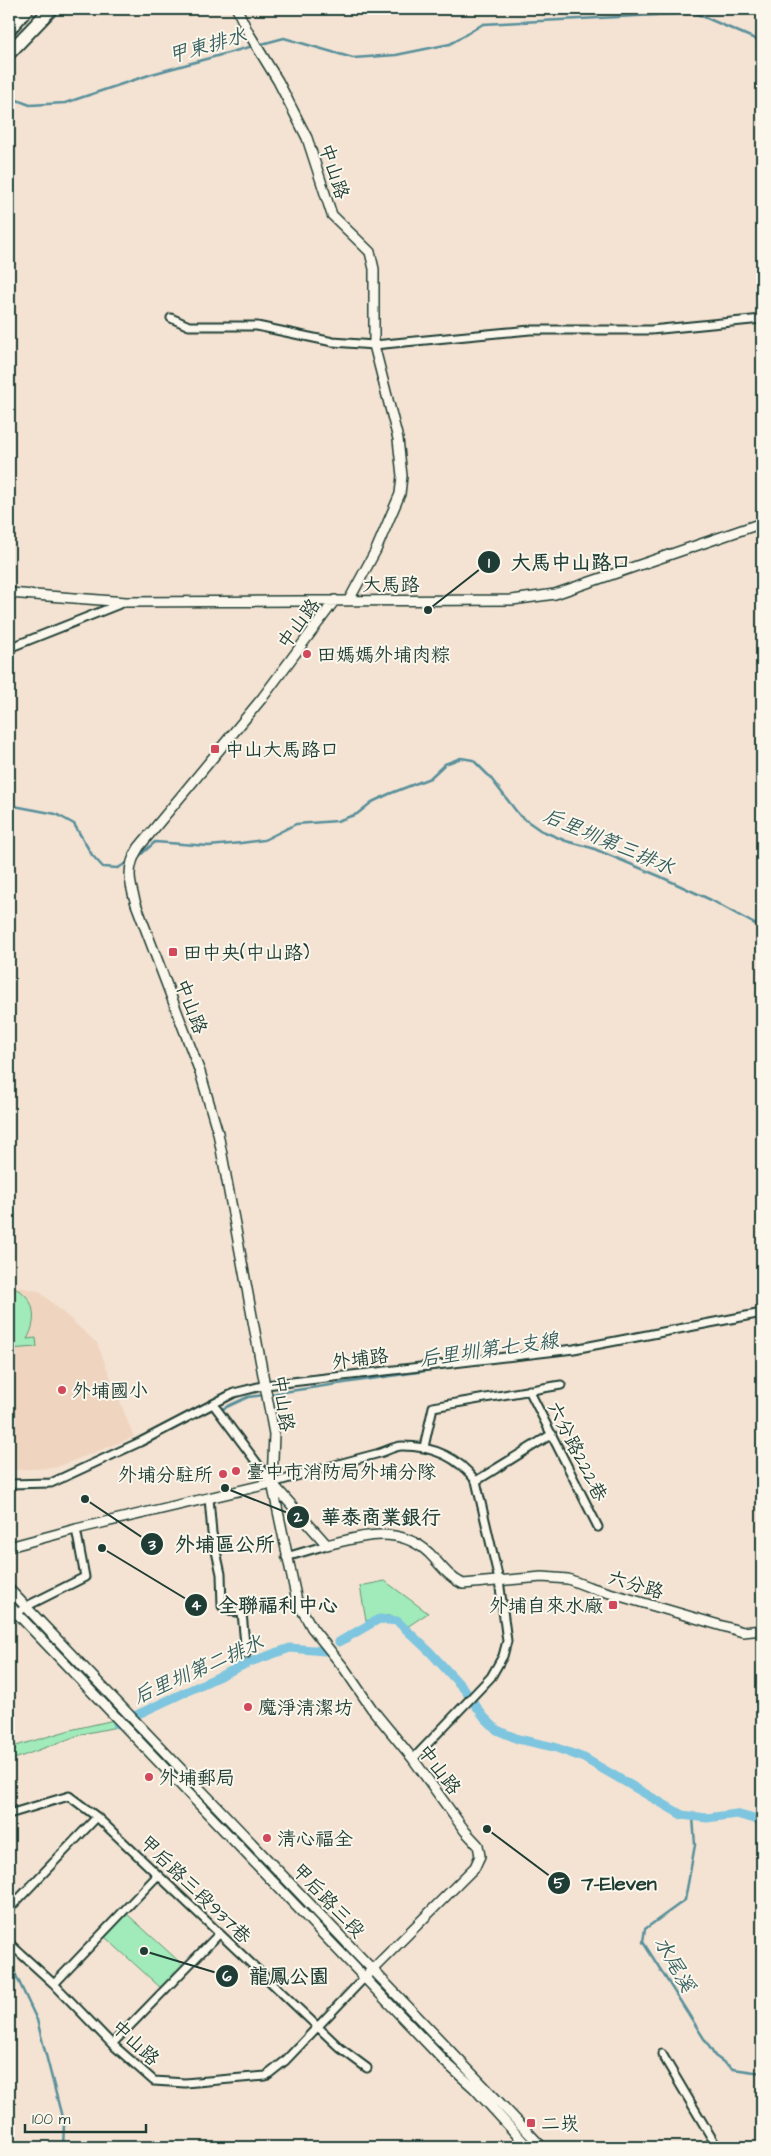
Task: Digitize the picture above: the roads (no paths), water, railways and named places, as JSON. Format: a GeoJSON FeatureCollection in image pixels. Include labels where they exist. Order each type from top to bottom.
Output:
{"type":"FeatureCollection","features":[{"type":"Feature","properties":{"kind":"highway"},"geometry":{"type":"LineString","coordinates":[[9,29],[28,9]]}},
{"type":"Feature","properties":{"kind":"highway"},"geometry":{"type":"LineString","coordinates":[[9,53],[51,9]]}},
{"type":"Feature","properties":{"kind":"street","name":"中山路"},"geometry":{"type":"LineString","coordinates":[[237,9],[248,32],[278,81],[307,138],[332,215],[370,252],[374,269],[374,344],[398,439],[402,476],[400,494],[376,550],[349,600]]}},
{"type":"Feature","properties":{"kind":"street"},"geometry":{"type":"LineString","coordinates":[[171,318],[189,326],[256,326],[334,342],[374,344],[530,330],[651,330],[762,319]]}},
{"type":"Feature","properties":{"kind":"street","name":"大馬路"},"geometry":{"type":"LineString","coordinates":[[9,593],[126,602],[512,600],[555,594],[762,523]]}},
{"type":"Feature","properties":{"kind":"street","name":"中山路"},"geometry":{"type":"LineString","coordinates":[[9,1943],[54,1984],[112,2044],[154,2081],[185,2083],[266,2076],[285,2061],[317,2026],[475,1866],[480,1856],[478,1845],[465,1831],[312,1628],[297,1600],[286,1557],[272,1483],[274,1434],[266,1385],[218,1134],[200,1072],[136,904],[131,886],[131,859],[263,697],[335,600]]}},
{"type":"Feature","properties":{"kind":"street"},"geometry":{"type":"LineString","coordinates":[[9,648],[126,602]]}},
{"type":"Feature","properties":{"kind":"street","name":"外埔路"},"geometry":{"type":"LineString","coordinates":[[9,1484],[51,1483],[140,1442],[234,1393],[266,1385],[574,1349],[762,1313]]}},
{"type":"Feature","properties":{"kind":"street"},"geometry":{"type":"LineString","coordinates":[[424,1448],[433,1407],[561,1385]]}},
{"type":"Feature","properties":{"kind":"street","name":"六分路222巷"},"geometry":{"type":"LineString","coordinates":[[529,1390],[598,1527]]}},
{"type":"Feature","properties":{"kind":"street"},"geometry":{"type":"LineString","coordinates":[[213,1404],[272,1483],[327,1545],[286,1557]]}},
{"type":"Feature","properties":{"kind":"street"},"geometry":{"type":"LineString","coordinates":[[476,1481],[552,1434]]}},
{"type":"Feature","properties":{"kind":"street"},"geometry":{"type":"LineString","coordinates":[[9,1547],[76,1529],[272,1483],[400,1446],[424,1448],[451,1456],[476,1481],[499,1580],[507,1640],[503,1656],[491,1677],[413,1760]]}},
{"type":"Feature","properties":{"kind":"street"},"geometry":{"type":"LineString","coordinates":[[209,1498],[212,1533],[221,1574],[222,1606],[242,1613],[246,1654]]}},
{"type":"Feature","properties":{"kind":"street"},"geometry":{"type":"LineString","coordinates":[[9,1619],[27,1606],[85,1576],[76,1529]]}},
{"type":"Feature","properties":{"kind":"street","name":"六分路"},"geometry":{"type":"LineString","coordinates":[[327,1545],[365,1535],[396,1535],[412,1541],[428,1552],[452,1578],[462,1584],[542,1577],[568,1579],[588,1588],[743,1632],[762,1630]]}},
{"type":"Feature","properties":{"kind":"street","name":"甲后路三段"},"geometry":{"type":"LineString","coordinates":[[9,1589],[542,2147]]}},
{"type":"Feature","properties":{"kind":"street","name":"甲后路三段"},"geometry":{"type":"LineString","coordinates":[[9,1605],[444,2061],[474,2088],[528,2147]]}},
{"type":"Feature","properties":{"kind":"street","name":"甲后路三段937巷"},"geometry":{"type":"LineString","coordinates":[[9,1814],[70,1796],[97,1818],[340,2048],[367,2068]]}},
{"type":"Feature","properties":{"kind":"street"},"geometry":{"type":"LineString","coordinates":[[9,1909],[97,1818]]}},
{"type":"Feature","properties":{"kind":"street"},"geometry":{"type":"LineString","coordinates":[[54,1984],[158,1875]]}},
{"type":"Feature","properties":{"kind":"street"},"geometry":{"type":"LineString","coordinates":[[112,2044],[219,1934]]}},
{"type":"Feature","properties":{"kind":"street"},"geometry":{"type":"LineString","coordinates":[[662,2054],[716,2147]]}},
{"type":"Feature","properties":{"kind":"waterway","name":"甲東排水"},"geometry":{"type":"LineString","coordinates":[[258,45],[284,38],[353,58],[396,55],[450,44],[483,24],[695,13],[762,42]]}},
{"type":"Feature","properties":{"kind":"waterway","name":"甲東排水"},"geometry":{"type":"LineString","coordinates":[[9,97],[30,105],[65,103],[152,74],[253,46]]}},
{"type":"Feature","properties":{"kind":"waterway","name":"后里圳第三排水"},"geometry":{"type":"LineString","coordinates":[[138,857],[155,842],[209,846],[241,843],[264,840],[296,824],[337,821],[357,814],[372,802],[389,794],[430,778],[445,764],[461,758],[473,760],[489,776],[520,816],[540,830],[566,841],[592,848],[659,876],[711,900],[762,928]]}},
{"type":"Feature","properties":{"kind":"waterway","name":"后里圳第三排水"},"geometry":{"type":"LineString","coordinates":[[9,805],[56,814],[74,824],[92,855],[103,867],[118,868],[128,862]]}},
{"type":"Feature","properties":{"kind":"waterway","name":"后里圳第七支線"},"geometry":{"type":"LineString","coordinates":[[621,1343],[762,1317]]}},
{"type":"Feature","properties":{"kind":"waterway","name":"后里圳第七支線"},"geometry":{"type":"LineString","coordinates":[[270,1394],[465,1365]]}},
{"type":"Feature","properties":{"kind":"waterway","name":"后里圳第七支線"},"geometry":{"type":"LineString","coordinates":[[220,1410],[248,1397],[264,1395]]}},
{"type":"Feature","properties":{"kind":"waterway","name":"后里圳第二排水"},"geometry":{"type":"LineString","coordinates":[[339,1642],[379,1619],[397,1621],[430,1652],[464,1689],[484,1717],[497,1730],[518,1739],[554,1747],[584,1758],[682,1815],[707,1818],[736,1814],[762,1821]]}},
{"type":"Feature","properties":{"kind":"waterway","name":"后里圳第二排水"},"geometry":{"type":"LineString","coordinates":[[117,1724],[250,1662],[290,1648],[324,1651]]}},
{"type":"Feature","properties":{"kind":"waterway","name":"水尾溪"},"geometry":{"type":"LineString","coordinates":[[693,1817],[695,1845],[685,1900],[645,1929],[643,1942],[715,2056],[733,2069],[762,2073]]}},
{"type":"Feature","properties":{"kind":"waterway"},"geometry":{"type":"LineString","coordinates":[[9,1965],[12,1967],[37,2020],[64,2125],[63,2147]]}},
{"type":"Feature","properties":{"kind":"place","name":"大馬中山路口"},"geometry":{"type":"Point","coordinates":[428,610]}},
{"type":"Feature","properties":{"kind":"place","name":"田媽媽外埔肉粽"},"geometry":{"type":"Point","coordinates":[307,654]}},
{"type":"Feature","properties":{"kind":"place","name":"中山大馬路口"},"geometry":{"type":"Point","coordinates":[215,749]}},
{"type":"Feature","properties":{"kind":"place","name":"田中央(中山路)"},"geometry":{"type":"Point","coordinates":[173,952]}},
{"type":"Feature","properties":{"kind":"place","name":"外埔國小"},"geometry":{"type":"Point","coordinates":[62,1390]}},
{"type":"Feature","properties":{"kind":"place","name":"臺中市消防局外埔分隊"},"geometry":{"type":"Point","coordinates":[236,1471]}},
{"type":"Feature","properties":{"kind":"place","name":"外埔分駐所"},"geometry":{"type":"Point","coordinates":[223,1474]}},
{"type":"Feature","properties":{"kind":"place","name":"華泰商業銀行"},"geometry":{"type":"Point","coordinates":[225,1488]}},
{"type":"Feature","properties":{"kind":"place","name":"外埔區公所"},"geometry":{"type":"Point","coordinates":[85,1499]}},
{"type":"Feature","properties":{"kind":"place","name":"全聯福利中心"},"geometry":{"type":"Point","coordinates":[102,1548]}},
{"type":"Feature","properties":{"kind":"place","name":"外埔自來水廠"},"geometry":{"type":"Point","coordinates":[613,1605]}},
{"type":"Feature","properties":{"kind":"place","name":"魔淨清潔坊"},"geometry":{"type":"Point","coordinates":[248,1707]}},
{"type":"Feature","properties":{"kind":"place","name":"外埔郵局"},"geometry":{"type":"Point","coordinates":[149,1777]}},
{"type":"Feature","properties":{"kind":"place","name":"7-Eleven"},"geometry":{"type":"Point","coordinates":[487,1829]}},
{"type":"Feature","properties":{"kind":"place","name":"清心福全"},"geometry":{"type":"Point","coordinates":[267,1838]}},
{"type":"Feature","properties":{"kind":"place","name":"龍鳳公園"},"geometry":{"type":"Point","coordinates":[144,1951]}},
{"type":"Feature","properties":{"kind":"place","name":"二崁"},"geometry":{"type":"Point","coordinates":[531,2123]}}]}
